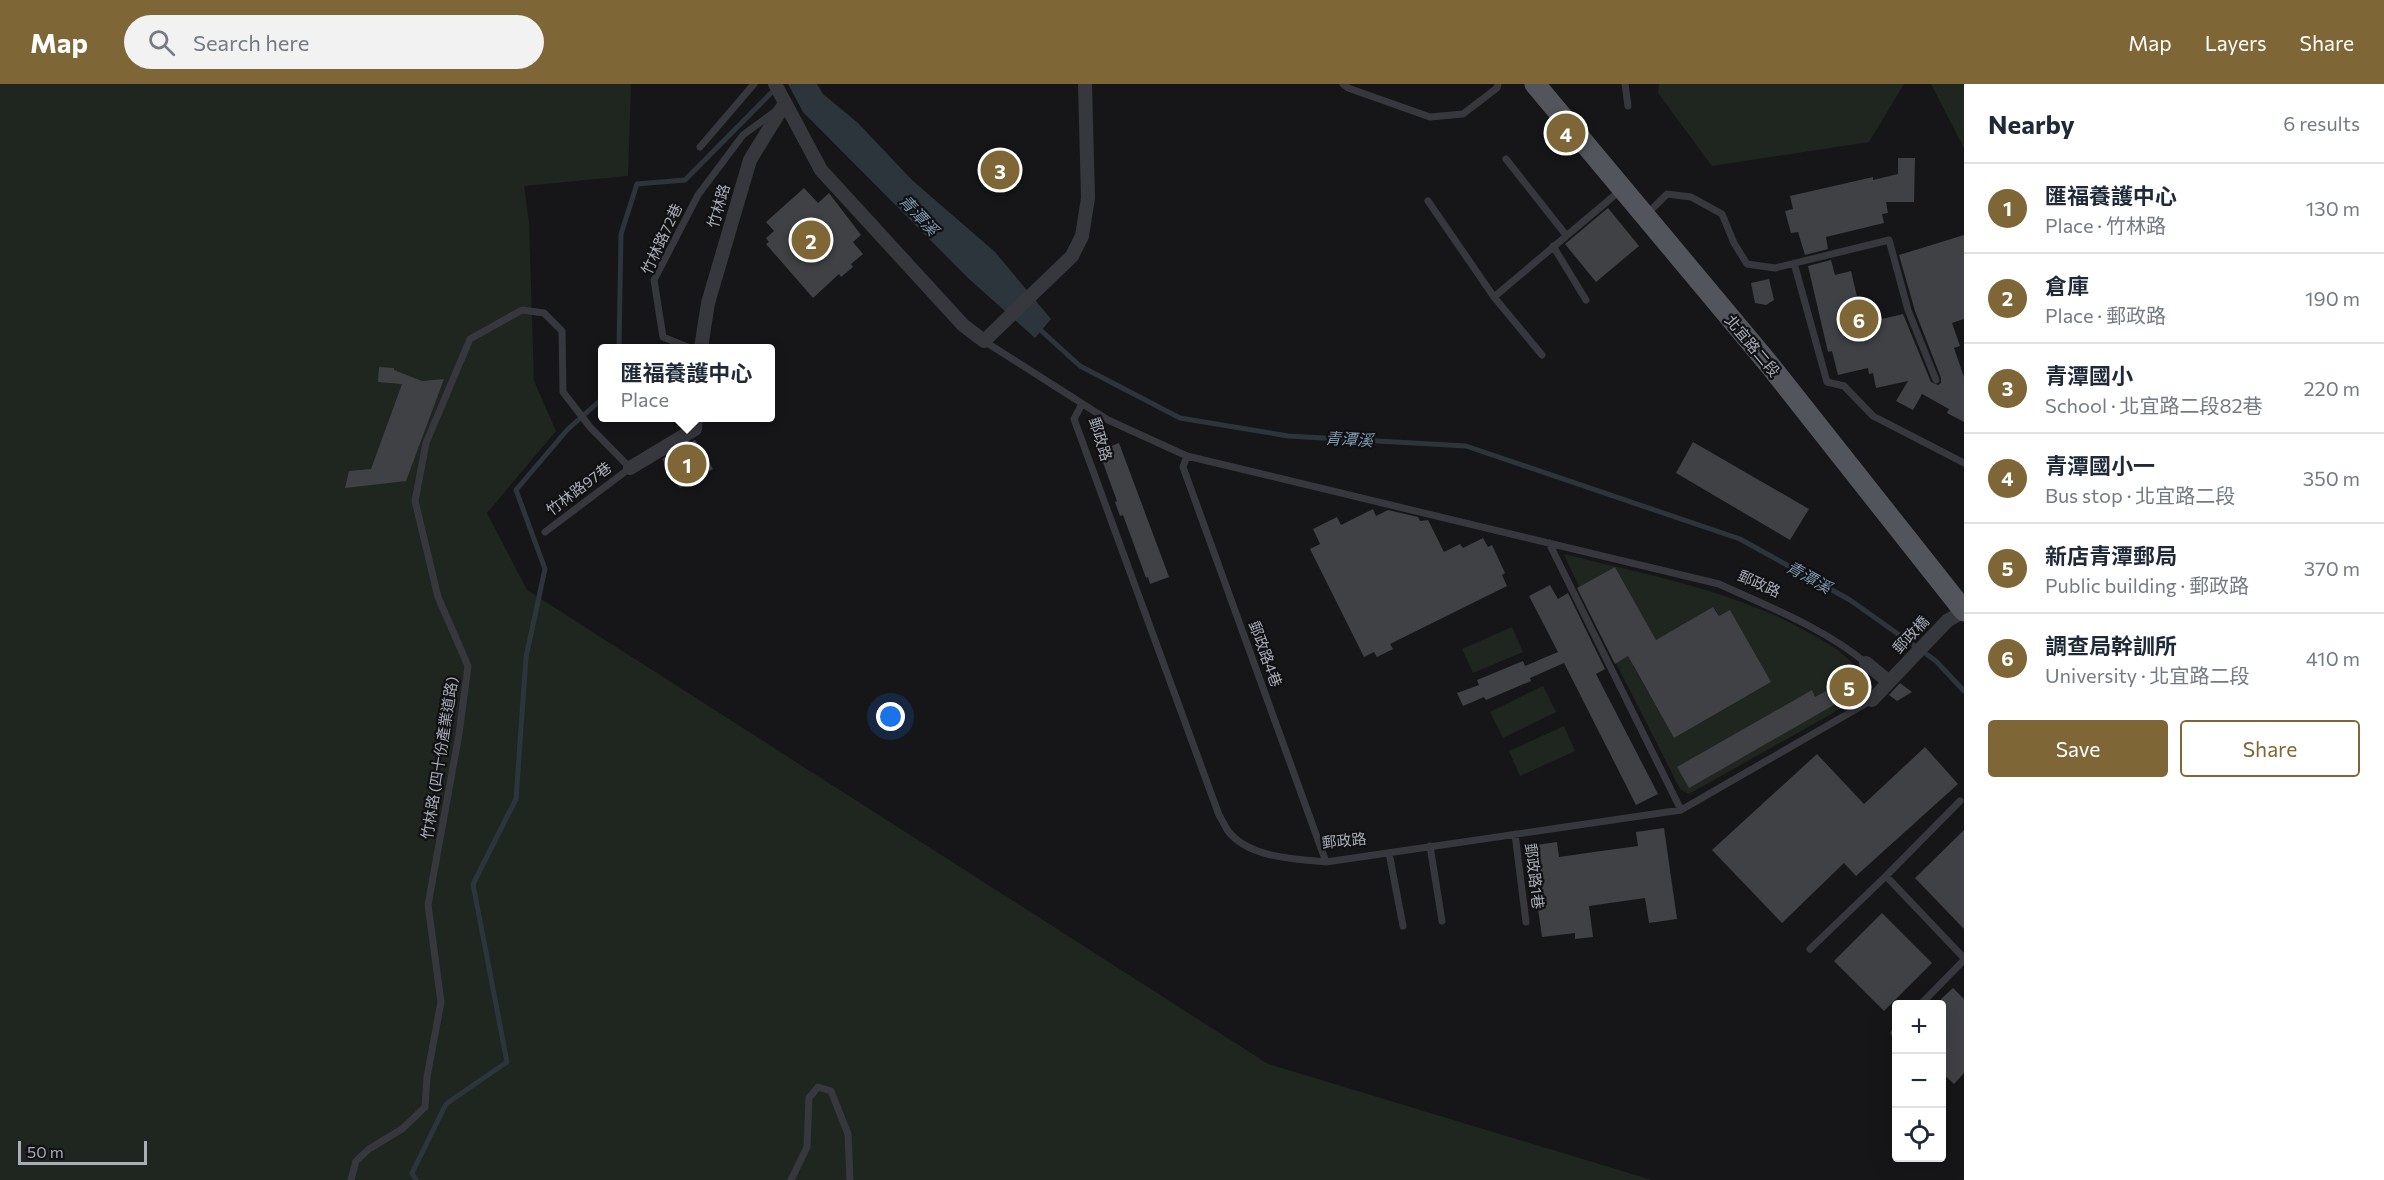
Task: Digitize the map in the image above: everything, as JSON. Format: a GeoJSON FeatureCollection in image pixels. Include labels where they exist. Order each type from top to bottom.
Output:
{"type":"FeatureCollection","features":[{"type":"Feature","properties":{"kind":"main road","name":"北宜路二段"},"geometry":{"type":"LineString","coordinates":[[1535,84],[1768,363],[1958,614]]}},
{"type":"Feature","properties":{"kind":"street"},"geometry":{"type":"LineString","coordinates":[[775,84],[785,103]]}},
{"type":"Feature","properties":{"kind":"street"},"geometry":{"type":"LineString","coordinates":[[984,341],[1072,256],[1082,236],[1088,198],[1085,84]]}},
{"type":"Feature","properties":{"kind":"street","name":"郵政路"},"geometry":{"type":"LineString","coordinates":[[785,103],[821,170],[963,325],[984,341]]}},
{"type":"Feature","properties":{"kind":"street","name":"竹林路"},"geometry":{"type":"LineString","coordinates":[[702,344],[708,303],[750,160],[785,103]]}},
{"type":"Feature","properties":{"kind":"street"},"geometry":{"type":"LineString","coordinates":[[630,468],[695,429],[696,422]]}},
{"type":"Feature","properties":{"kind":"street","name":"郵政橋"},"geometry":{"type":"LineString","coordinates":[[1899,672],[1958,614]]}},
{"type":"Feature","properties":{"kind":"street","name":"郵政路"},"geometry":{"type":"LineString","coordinates":[[1866,663],[1889,682]]}},
{"type":"Feature","properties":{"kind":"street","name":"郵政路"},"geometry":{"type":"LineString","coordinates":[[1872,700],[1899,672]]}},
{"type":"Feature","properties":{"kind":"lane"},"geometry":{"type":"LineString","coordinates":[[700,147],[754,84]]}},
{"type":"Feature","properties":{"kind":"lane"},"geometry":{"type":"LineString","coordinates":[[1342,84],[1430,117],[1463,114],[1497,88],[1498,84]]}},
{"type":"Feature","properties":{"kind":"lane"},"geometry":{"type":"LineString","coordinates":[[1625,84],[1628,106]]}},
{"type":"Feature","properties":{"kind":"lane","name":"竹林路72巷"},"geometry":{"type":"LineString","coordinates":[[680,344],[663,337],[654,280],[698,195],[743,135],[785,103]]}},
{"type":"Feature","properties":{"kind":"lane"},"geometry":{"type":"LineString","coordinates":[[1506,159],[1566,235]]}},
{"type":"Feature","properties":{"kind":"lane"},"geometry":{"type":"LineString","coordinates":[[1494,297],[1622,189]]}},
{"type":"Feature","properties":{"kind":"lane"},"geometry":{"type":"LineString","coordinates":[[1644,217],[1667,194],[1692,197],[1722,214],[1734,243],[1747,264],[1775,268],[1889,240],[1908,310],[1936,380]]}},
{"type":"Feature","properties":{"kind":"lane"},"geometry":{"type":"LineString","coordinates":[[1428,201],[1494,297],[1542,355]]}},
{"type":"Feature","properties":{"kind":"lane"},"geometry":{"type":"LineString","coordinates":[[1552,246],[1586,300]]}},
{"type":"Feature","properties":{"kind":"lane"},"geometry":{"type":"LineString","coordinates":[[1794,263],[1827,382],[1844,386],[1873,416],[1964,463]]}},
{"type":"Feature","properties":{"kind":"lane","name":"竹林路 (四十份產業道路)"},"geometry":{"type":"LineString","coordinates":[[351,1180],[356,1161],[369,1149],[402,1129],[425,1107],[427,1077],[441,1002],[428,905],[459,734],[468,666],[438,597],[415,501],[426,442],[470,339],[522,310],[544,313],[562,331],[563,392],[590,427],[630,468]]}},
{"type":"Feature","properties":{"kind":"lane","name":"郵政路"},"geometry":{"type":"LineString","coordinates":[[984,341],[1108,420],[1187,456],[1719,584],[1792,617],[1851,650],[1866,663]]}},
{"type":"Feature","properties":{"kind":"lane","name":"郵政路"},"geometry":{"type":"LineString","coordinates":[[1082,404],[1074,419],[1219,814],[1229,832],[1239,842],[1276,858],[1326,862],[1681,810],[1872,700]]}},
{"type":"Feature","properties":{"kind":"lane","name":"郵政路4巷"},"geometry":{"type":"LineString","coordinates":[[1187,456],[1183,467],[1326,862]]}},
{"type":"Feature","properties":{"kind":"lane","name":"竹林路97巷"},"geometry":{"type":"LineString","coordinates":[[545,532],[630,468]]}},
{"type":"Feature","properties":{"kind":"lane"},"geometry":{"type":"LineString","coordinates":[[1549,543],[1681,810]]}},
{"type":"Feature","properties":{"kind":"lane"},"geometry":{"type":"LineString","coordinates":[[1810,949],[1960,801]]}},
{"type":"Feature","properties":{"kind":"lane","name":"郵政路1巷"},"geometry":{"type":"LineString","coordinates":[[1515,834],[1526,922]]}},
{"type":"Feature","properties":{"kind":"lane"},"geometry":{"type":"LineString","coordinates":[[1430,846],[1442,921]]}},
{"type":"Feature","properties":{"kind":"lane"},"geometry":{"type":"LineString","coordinates":[[1389,853],[1403,926]]}},
{"type":"Feature","properties":{"kind":"lane"},"geometry":{"type":"LineString","coordinates":[[1886,876],[1964,959],[1926,1000]]}},
{"type":"Feature","properties":{"kind":"lane"},"geometry":{"type":"LineString","coordinates":[[790,1180],[807,1147],[809,1098],[818,1087],[831,1091],[848,1134],[850,1180]]}},
{"type":"Feature","properties":{"kind":"shaded area"},"geometry":{"type":"Polygon","coordinates":[[[0,84],[631,84],[628,176],[524,186],[529,222],[534,381],[556,431],[487,513],[527,590],[1268,1064],[1652,1180],[0,1180],[0,84]]]}},
{"type":"Feature","properties":{"kind":"shaded area"},"geometry":{"type":"Polygon","coordinates":[[[1659,84],[1904,84],[1869,142],[1712,166],[1658,93],[1659,84]]]}},
{"type":"Feature","properties":{"kind":"shaded area"},"geometry":{"type":"Polygon","coordinates":[[[1931,84],[1964,84],[1964,148],[1931,84]]]}},
{"type":"Feature","properties":{"kind":"shaded area"},"geometry":{"type":"Polygon","coordinates":[[[1564,554],[1690,585],[1782,619],[1832,646],[1855,666],[1860,673],[1835,686],[1843,700],[1866,685],[1865,695],[1689,794],[1680,789],[1616,663],[1629,655],[1642,660],[1633,666],[1674,738],[1733,704],[1728,695],[1733,679],[1744,698],[1771,682],[1714,608],[1656,640],[1615,567],[1579,587],[1564,554]]]}},
{"type":"Feature","properties":{"kind":"shaded area"},"geometry":{"type":"Polygon","coordinates":[[[1512,627],[1523,652],[1473,673],[1462,649],[1512,627]]]}},
{"type":"Feature","properties":{"kind":"shaded area"},"geometry":{"type":"Polygon","coordinates":[[[1543,686],[1556,712],[1503,738],[1490,712],[1543,686]]]}},
{"type":"Feature","properties":{"kind":"shaded area"},"geometry":{"type":"Polygon","coordinates":[[[1564,726],[1575,751],[1520,776],[1509,751],[1564,726]]]}},
{"type":"Feature","properties":{"kind":"water"},"geometry":{"type":"Polygon","coordinates":[[[788,84],[817,84],[823,94],[858,123],[912,180],[995,252],[1051,319],[1035,338],[968,278],[803,112],[788,84]]]}},
{"type":"Feature","properties":{"kind":"building"},"geometry":{"type":"Polygon","coordinates":[[[1898,158],[1915,158],[1914,202],[1886,202],[1888,213],[1882,214],[1884,223],[1826,237],[1828,249],[1805,255],[1798,232],[1791,233],[1785,211],[1793,209],[1790,196],[1873,177],[1873,180],[1898,174],[1898,158]]]}},
{"type":"Feature","properties":{"kind":"building"},"geometry":{"type":"Polygon","coordinates":[[[804,188],[818,203],[829,193],[861,235],[853,242],[863,254],[851,264],[853,267],[841,277],[839,274],[813,298],[766,244],[769,242],[766,238],[774,231],[766,222],[804,188]]]}},
{"type":"Feature","properties":{"kind":"building"},"geometry":{"type":"Polygon","coordinates":[[[1608,208],[1639,246],[1596,282],[1565,244],[1608,208]]]}},
{"type":"Feature","properties":{"kind":"building"},"geometry":{"type":"Polygon","coordinates":[[[1964,235],[1964,319],[1952,323],[1960,346],[1954,348],[1964,377],[1964,422],[1947,413],[1949,409],[1922,394],[1913,410],[1896,401],[1908,381],[1876,388],[1873,373],[1869,374],[1868,368],[1838,375],[1832,351],[1828,352],[1808,266],[1831,260],[1835,275],[1851,271],[1862,318],[1881,314],[1882,319],[1903,314],[1931,382],[1938,385],[1941,383],[1941,378],[1915,311],[1899,255],[1964,235]]]}},
{"type":"Feature","properties":{"kind":"building"},"geometry":{"type":"Polygon","coordinates":[[[1769,279],[1774,300],[1766,305],[1755,303],[1751,283],[1769,279]]]}},
{"type":"Feature","properties":{"kind":"building"},"geometry":{"type":"Polygon","coordinates":[[[379,367],[394,368],[394,370],[422,381],[444,379],[406,481],[345,488],[349,471],[371,469],[402,384],[378,382],[379,367]]]}},
{"type":"Feature","properties":{"kind":"building"},"geometry":{"type":"Polygon","coordinates":[[[695,440],[713,469],[680,488],[662,459],[695,440]]]}},
{"type":"Feature","properties":{"kind":"building"},"geometry":{"type":"Polygon","coordinates":[[[1693,442],[1809,509],[1790,540],[1676,473],[1693,442]]]}},
{"type":"Feature","properties":{"kind":"building"},"geometry":{"type":"Polygon","coordinates":[[[1119,443],[1169,577],[1150,584],[1123,515],[1120,516],[1101,457],[1104,457],[1101,450],[1119,443]]]}},
{"type":"Feature","properties":{"kind":"building"},"geometry":{"type":"Polygon","coordinates":[[[1373,509],[1376,516],[1388,510],[1418,517],[1420,521],[1428,520],[1444,552],[1460,544],[1463,548],[1483,538],[1488,547],[1492,545],[1505,573],[1502,575],[1507,586],[1390,644],[1393,649],[1377,657],[1374,652],[1364,657],[1310,549],[1320,544],[1313,529],[1337,517],[1341,525],[1373,509]]]}},
{"type":"Feature","properties":{"kind":"building"},"geometry":{"type":"Polygon","coordinates":[[[1615,567],[1656,640],[1713,607],[1719,616],[1730,610],[1771,682],[1674,738],[1628,656],[1615,664],[1577,588],[1615,567]]]}},
{"type":"Feature","properties":{"kind":"building"},"geometry":{"type":"Polygon","coordinates":[[[1550,585],[1558,599],[1568,593],[1605,669],[1596,674],[1658,794],[1636,805],[1564,663],[1530,678],[1531,681],[1486,700],[1484,697],[1463,706],[1457,693],[1479,685],[1477,680],[1523,661],[1525,666],[1558,652],[1529,596],[1550,585]]]}},
{"type":"Feature","properties":{"kind":"building"},"geometry":{"type":"Polygon","coordinates":[[[1860,673],[1867,686],[1689,788],[1677,767],[1812,690],[1815,697],[1860,673]]]}},
{"type":"Feature","properties":{"kind":"building"},"geometry":{"type":"Polygon","coordinates":[[[1900,683],[1912,692],[1897,701],[1889,695],[1900,683]]]}},
{"type":"Feature","properties":{"kind":"building"},"geometry":{"type":"Polygon","coordinates":[[[1925,747],[1958,784],[1856,876],[1844,863],[1782,923],[1712,850],[1817,754],[1864,804],[1925,747]]]}},
{"type":"Feature","properties":{"kind":"building"},"geometry":{"type":"Polygon","coordinates":[[[1664,828],[1677,919],[1649,923],[1645,898],[1589,906],[1593,937],[1575,939],[1575,933],[1542,937],[1529,846],[1557,842],[1559,857],[1638,846],[1636,832],[1664,828]]]}},
{"type":"Feature","properties":{"kind":"building"},"geometry":{"type":"Polygon","coordinates":[[[1964,830],[1964,929],[1915,878],[1964,830]]]}},
{"type":"Feature","properties":{"kind":"building"},"geometry":{"type":"Polygon","coordinates":[[[1882,913],[1932,963],[1895,1000],[1892,1000],[1884,1011],[1834,961],[1882,913]]]}},
{"type":"Feature","properties":{"kind":"building"},"geometry":{"type":"Polygon","coordinates":[[[1953,988],[1964,999],[1964,1073],[1954,1084],[1946,1077],[1946,1000],[1941,999],[1953,988]]]}},
{"type":"Feature","properties":{"kind":"waterway"},"geometry":{"type":"LineString","coordinates":[[619,344],[621,234],[637,184],[685,180],[777,87]]}},
{"type":"Feature","properties":{"kind":"waterway","name":"青潭溪"},"geometry":{"type":"LineString","coordinates":[[1036,326],[1080,366],[1180,418],[1288,436],[1466,446],[1740,539],[1850,600],[1936,661],[1964,691]]}},
{"type":"Feature","properties":{"kind":"waterway"},"geometry":{"type":"LineString","coordinates":[[416,1180],[412,1173],[446,1104],[507,1062],[473,884],[516,799],[526,657],[545,569],[516,490],[567,430],[598,402]]}},
{"type":"Feature","properties":{"kind":"place","name":"青潭國小一"},"geometry":{"type":"Point","coordinates":[1566,133]}},
{"type":"Feature","properties":{"kind":"place","name":"青潭國小"},"geometry":{"type":"Point","coordinates":[1000,170]}},
{"type":"Feature","properties":{"kind":"place","name":"倉庫"},"geometry":{"type":"Point","coordinates":[811,240]}},
{"type":"Feature","properties":{"kind":"place","name":"調查局幹訓所"},"geometry":{"type":"Point","coordinates":[1859,319]}},
{"type":"Feature","properties":{"kind":"place","name":"匯福養護中心"},"geometry":{"type":"Point","coordinates":[687,464]}},
{"type":"Feature","properties":{"kind":"place","name":"新店青潭郵局"},"geometry":{"type":"Point","coordinates":[1849,687]}}]}
